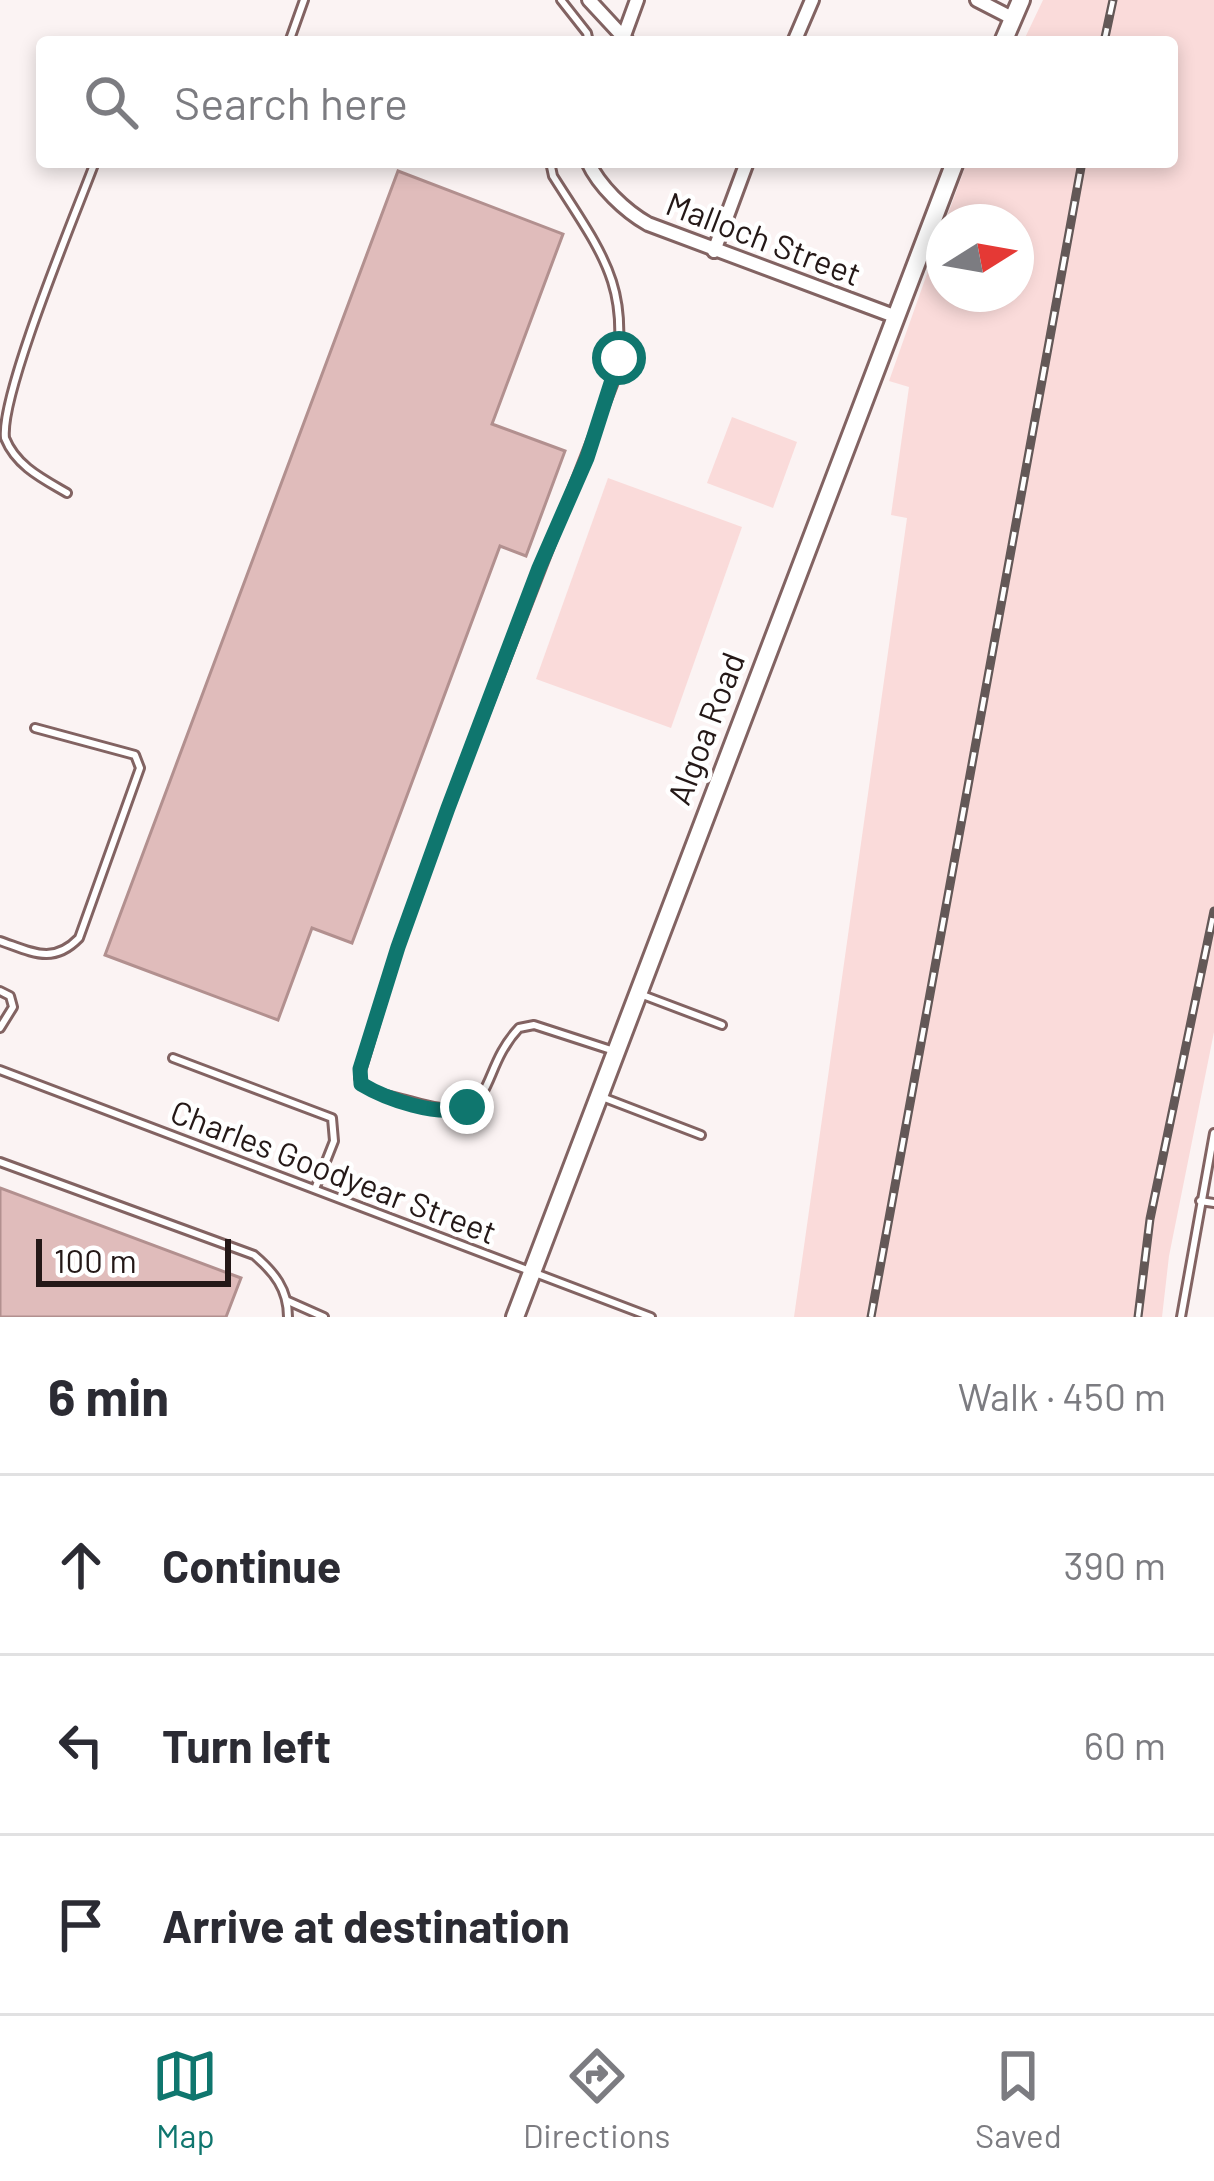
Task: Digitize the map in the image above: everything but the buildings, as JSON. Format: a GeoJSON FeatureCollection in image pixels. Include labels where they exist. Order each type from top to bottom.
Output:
{"type":"FeatureCollection","features":[{"type":"Feature","properties":{"kind":"street"},"geometry":{"type":"LineString","coordinates":[[589,0],[620,36]]}},
{"type":"Feature","properties":{"kind":"street"},"geometry":{"type":"LineString","coordinates":[[625,36],[637,0]]}},
{"type":"Feature","properties":{"kind":"street"},"geometry":{"type":"LineString","coordinates":[[797,36],[812,0]]}},
{"type":"Feature","properties":{"kind":"street"},"geometry":{"type":"LineString","coordinates":[[977,0],[1012,18]]}},
{"type":"Feature","properties":{"kind":"street"},"geometry":{"type":"LineString","coordinates":[[1005,36],[1021,0]]}},
{"type":"Feature","properties":{"kind":"street","name":"Malloch Street"},"geometry":{"type":"LineString","coordinates":[[593,168],[620,202],[648,224],[894,316]]}},
{"type":"Feature","properties":{"kind":"street"},"geometry":{"type":"LineString","coordinates":[[714,250],[745,168]]}},
{"type":"Feature","properties":{"kind":"street","name":"Algoa Road"},"geometry":{"type":"LineString","coordinates":[[514,1317],[953,168]]}},
{"type":"Feature","properties":{"kind":"lane"},"geometry":{"type":"LineString","coordinates":[[291,36],[304,0]]}},
{"type":"Feature","properties":{"kind":"lane"},"geometry":{"type":"LineString","coordinates":[[561,0],[588,36]]}},
{"type":"Feature","properties":{"kind":"lane"},"geometry":{"type":"LineString","coordinates":[[67,493],[22,463],[4,436],[2,420],[26,333],[93,168]]}},
{"type":"Feature","properties":{"kind":"lane"},"geometry":{"type":"LineString","coordinates":[[551,168],[618,293],[620,332],[614,382],[434,848],[359,1078],[373,1090],[450,1112],[480,1096],[514,1033],[526,1026],[614,1050]]}},
{"type":"Feature","properties":{"kind":"lane"},"geometry":{"type":"LineString","coordinates":[[0,940],[46,957],[59,954],[79,938],[140,768],[135,755],[34,728]]}},
{"type":"Feature","properties":{"kind":"lane"},"geometry":{"type":"LineString","coordinates":[[0,991],[10,996],[13,1007],[0,1028]]}},
{"type":"Feature","properties":{"kind":"lane"},"geometry":{"type":"LineString","coordinates":[[637,992],[722,1025]]}},
{"type":"Feature","properties":{"kind":"lane"},"geometry":{"type":"LineString","coordinates":[[173,1058],[332,1118],[334,1141],[315,1189]]}},
{"type":"Feature","properties":{"kind":"lane","name":"Charles Goodyear Street"},"geometry":{"type":"LineString","coordinates":[[0,1070],[651,1317]]}},
{"type":"Feature","properties":{"kind":"lane"},"geometry":{"type":"LineString","coordinates":[[598,1096],[701,1135]]}},
{"type":"Feature","properties":{"kind":"lane"},"geometry":{"type":"LineString","coordinates":[[1181,1317],[1214,1133]]}},
{"type":"Feature","properties":{"kind":"lane"},"geometry":{"type":"LineString","coordinates":[[0,1162],[254,1255],[271,1269],[288,1301],[288,1317]]}},
{"type":"Feature","properties":{"kind":"lane"},"geometry":{"type":"LineString","coordinates":[[1200,1201],[1214,1203]]}},
{"type":"Feature","properties":{"kind":"lane"},"geometry":{"type":"LineString","coordinates":[[288,1301],[323,1317]]}},
{"type":"Feature","properties":{"kind":"shaded area"},"geometry":{"type":"Polygon","coordinates":[[[1043,0],[1214,0],[1214,1032],[1169,1256],[1162,1317],[794,1317],[907,518],[891,515],[909,387],[889,381],[926,277],[926,312],[1034,312],[1034,204],[952,204],[965,168],[1178,168],[1178,36],[1026,36],[1043,0]]]}},
{"type":"Feature","properties":{"kind":"shaded area"},"geometry":{"type":"Polygon","coordinates":[[[732,417],[797,442],[773,508],[707,483],[732,417]]]}},
{"type":"Feature","properties":{"kind":"shaded area"},"geometry":{"type":"Polygon","coordinates":[[[608,478],[742,527],[671,728],[536,679],[608,478]]]}},
{"type":"Feature","properties":{"kind":"railway"},"geometry":{"type":"LineString","coordinates":[[1105,36],[1113,0]]}},
{"type":"Feature","properties":{"kind":"railway"},"geometry":{"type":"LineString","coordinates":[[871,1317],[1081,168]]}},
{"type":"Feature","properties":{"kind":"railway"},"geometry":{"type":"LineString","coordinates":[[1138,1317],[1150,1219],[1214,911]]}},
{"type":"Feature","properties":{"kind":"route"},"geometry":{"type":"LineString","coordinates":[[467,1107],[450,1112],[373,1090],[361,1084],[360,1069],[448,808],[539,568],[587,458],[619,358]]}}]}
